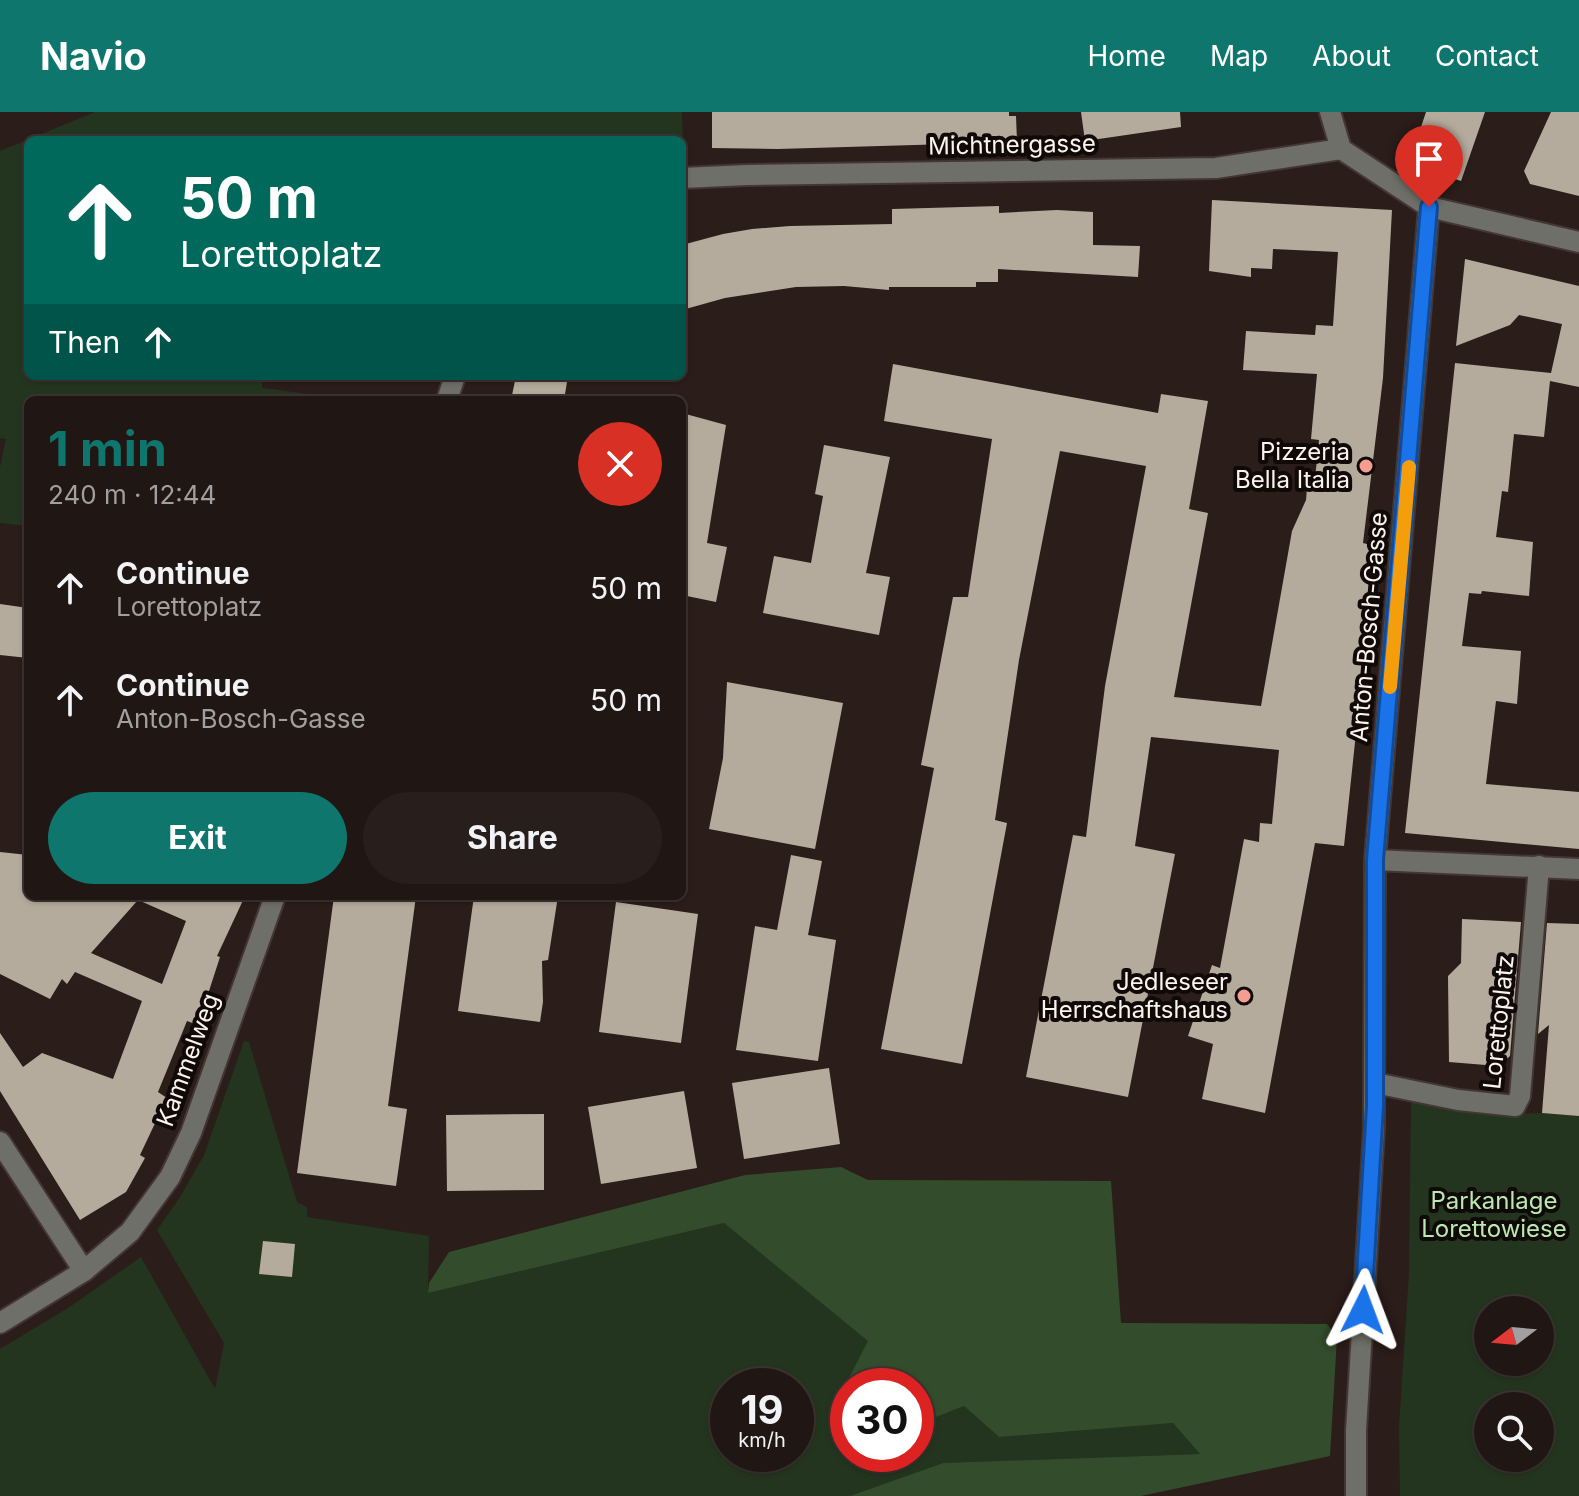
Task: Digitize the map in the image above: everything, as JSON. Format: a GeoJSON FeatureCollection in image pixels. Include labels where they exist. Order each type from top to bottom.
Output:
{"type":"FeatureCollection","features":[{"type":"Feature","properties":{"kind":"street"},"geometry":{"type":"LineString","coordinates":[[1330,112],[1341,149],[1429,207],[1579,242]]}},
{"type":"Feature","properties":{"kind":"street","name":"Michtnergasse"},"geometry":{"type":"LineString","coordinates":[[686,178],[1216,168],[1341,149]]}},
{"type":"Feature","properties":{"kind":"street","name":"Anton-Bosch-Gasse"},"geometry":{"type":"LineString","coordinates":[[1375,860],[1429,207]]}},
{"type":"Feature","properties":{"kind":"street"},"geometry":{"type":"LineString","coordinates":[[1356,1496],[1356,1431],[1375,1083],[1375,860],[1579,869]]}},
{"type":"Feature","properties":{"kind":"street","name":"Lorettoplatz"},"geometry":{"type":"LineString","coordinates":[[1375,1083],[1458,1100],[1515,1106],[1520,1096],[1539,866]]}},
{"type":"Feature","properties":{"kind":"street","name":"Kammelweg"},"geometry":{"type":"LineString","coordinates":[[0,1323],[84,1271],[130,1232],[170,1177],[191,1133],[274,900]]}},
{"type":"Feature","properties":{"kind":"street"},"geometry":{"type":"LineString","coordinates":[[0,1142],[84,1271]]}},
{"type":"Feature","properties":{"kind":"green space"},"geometry":{"type":"Polygon","coordinates":[[[95,112],[682,112],[683,136],[37,136],[95,112]]]}},
{"type":"Feature","properties":{"kind":"green space"},"geometry":{"type":"Polygon","coordinates":[[[24,141],[24,380],[262,380],[262,388],[324,396],[24,396],[24,526],[0,523],[0,467],[6,439],[0,438],[0,151],[24,141]]]}},
{"type":"Feature","properties":{"kind":"green space"},"geometry":{"type":"Polygon","coordinates":[[[244,1041],[249,1042],[297,1202],[307,1207],[307,1217],[429,1236],[428,1293],[724,1223],[869,1341],[855,1368],[830,1368],[830,1472],[918,1472],[850,1496],[0,1496],[0,1349],[68,1308],[141,1257],[215,1389],[224,1343],[157,1230],[204,1155],[244,1041]]]}},
{"type":"Feature","properties":{"kind":"green space","name":"Parkanlage Lorettowiese"},"geometry":{"type":"Polygon","coordinates":[[[1411,1102],[1506,1114],[1579,1116],[1579,1496],[1400,1496],[1399,1427],[1409,1273],[1411,1102]]]}},
{"type":"Feature","properties":{"kind":"green space"},"geometry":{"type":"Polygon","coordinates":[[[841,1167],[868,1180],[1111,1181],[1121,1323],[1327,1324],[1337,1337],[1330,1456],[1141,1496],[850,1496],[918,1472],[934,1472],[934,1466],[943,1463],[1200,1454],[1173,1423],[999,1437],[964,1406],[934,1418],[934,1368],[854,1368],[868,1341],[724,1223],[428,1293],[429,1283],[449,1252],[745,1175],[841,1167]]]}},
{"type":"Feature","properties":{"kind":"green space"},"geometry":{"type":"Polygon","coordinates":[[[964,1406],[999,1437],[1173,1423],[1200,1454],[943,1463],[934,1466],[934,1418],[964,1406]]]}},
{"type":"Feature","properties":{"kind":"building"},"geometry":{"type":"Polygon","coordinates":[[[712,112],[1009,112],[1009,116],[1016,116],[1017,142],[712,148],[712,112]]]}},
{"type":"Feature","properties":{"kind":"building"},"geometry":{"type":"Polygon","coordinates":[[[1081,112],[1180,112],[1181,127],[1085,141],[1081,112]]]}},
{"type":"Feature","properties":{"kind":"building"},"geometry":{"type":"Polygon","coordinates":[[[1426,112],[1485,112],[1461,181],[1409,163],[1426,112]]]}},
{"type":"Feature","properties":{"kind":"building"},"geometry":{"type":"Polygon","coordinates":[[[1551,112],[1579,112],[1579,196],[1530,184],[1524,171],[1551,112]]]}},
{"type":"Feature","properties":{"kind":"building"},"geometry":{"type":"Polygon","coordinates":[[[1212,200],[1392,210],[1383,378],[1363,543],[1375,546],[1365,619],[1361,714],[1358,714],[1344,846],[1315,843],[1265,1113],[1202,1099],[1213,1044],[1188,1036],[1212,965],[1220,968],[1244,839],[1259,842],[1260,823],[1272,824],[1279,750],[1151,737],[1135,846],[1175,854],[1128,1097],[1026,1077],[1073,835],[1086,837],[1105,686],[1146,466],[1060,451],[1019,660],[995,820],[1007,823],[962,1064],[881,1049],[934,768],[921,765],[953,597],[968,597],[992,439],[884,421],[893,364],[1158,413],[1161,394],[1208,401],[1189,509],[1208,513],[1174,697],[1261,706],[1292,531],[1306,500],[1307,488],[1314,488],[1319,440],[1311,439],[1317,374],[1243,370],[1246,331],[1315,335],[1316,325],[1333,326],[1338,252],[1273,249],[1272,269],[1251,268],[1251,277],[1209,271],[1212,200]]]}},
{"type":"Feature","properties":{"kind":"building"},"geometry":{"type":"Polygon","coordinates":[[[999,206],[999,213],[1093,212],[1093,245],[1140,246],[1138,277],[998,269],[998,282],[976,282],[976,287],[889,287],[889,290],[844,286],[796,287],[725,298],[686,309],[686,244],[752,229],[892,224],[892,209],[999,206]]]}},
{"type":"Feature","properties":{"kind":"building"},"geometry":{"type":"Polygon","coordinates":[[[1465,259],[1579,286],[1579,387],[1550,381],[1544,437],[1514,434],[1508,492],[1502,491],[1496,537],[1533,542],[1529,596],[1482,591],[1481,594],[1469,593],[1462,646],[1521,651],[1517,704],[1496,701],[1486,784],[1579,792],[1579,849],[1405,833],[1455,363],[1551,373],[1562,324],[1519,315],[1510,325],[1456,346],[1465,259]]]}},
{"type":"Feature","properties":{"kind":"building"},"geometry":{"type":"Polygon","coordinates":[[[515,380],[567,380],[565,396],[512,396],[515,380]]]}},
{"type":"Feature","properties":{"kind":"building"},"geometry":{"type":"Polygon","coordinates":[[[686,414],[726,425],[707,543],[727,547],[716,602],[686,596],[686,414]]]}},
{"type":"Feature","properties":{"kind":"building"},"geometry":{"type":"Polygon","coordinates":[[[824,445],[890,457],[866,573],[890,577],[879,635],[763,613],[774,556],[811,563],[823,496],[815,494],[824,445]]]}},
{"type":"Feature","properties":{"kind":"building"},"geometry":{"type":"Polygon","coordinates":[[[0,604],[24,607],[24,658],[0,655],[0,604]]]}},
{"type":"Feature","properties":{"kind":"building"},"geometry":{"type":"Polygon","coordinates":[[[727,682],[843,703],[815,849],[709,829],[723,758],[727,682]]]}},
{"type":"Feature","properties":{"kind":"building"},"geometry":{"type":"Polygon","coordinates":[[[0,852],[24,855],[24,900],[138,900],[243,900],[217,956],[220,957],[198,1025],[187,1021],[158,1092],[167,1098],[140,1155],[145,1158],[126,1192],[80,1220],[0,1091],[0,1033],[23,1067],[42,1053],[113,1079],[142,1001],[75,972],[67,984],[62,979],[50,999],[0,974],[0,852]],[[138,900],[91,953],[162,984],[186,921],[138,900]]]}},
{"type":"Feature","properties":{"kind":"building"},"geometry":{"type":"Polygon","coordinates":[[[791,855],[822,861],[808,935],[836,940],[818,1061],[736,1050],[755,926],[777,930],[791,855]]]}},
{"type":"Feature","properties":{"kind":"building"},"geometry":{"type":"Polygon","coordinates":[[[333,900],[415,900],[388,1106],[407,1109],[396,1186],[297,1173],[333,900]]]}},
{"type":"Feature","properties":{"kind":"building"},"geometry":{"type":"Polygon","coordinates":[[[473,900],[557,900],[548,960],[542,961],[540,1022],[458,1011],[473,900]]]}},
{"type":"Feature","properties":{"kind":"building"},"geometry":{"type":"Polygon","coordinates":[[[616,902],[698,914],[681,1043],[599,1032],[616,902]]]}},
{"type":"Feature","properties":{"kind":"building"},"geometry":{"type":"Polygon","coordinates":[[[1462,919],[1521,922],[1510,1056],[1498,1066],[1449,1062],[1448,976],[1461,963],[1462,919]]]}},
{"type":"Feature","properties":{"kind":"building"},"geometry":{"type":"Polygon","coordinates":[[[1547,923],[1579,924],[1579,1116],[1542,1113],[1549,1025],[1538,1034],[1547,923]]]}},
{"type":"Feature","properties":{"kind":"building"},"geometry":{"type":"Polygon","coordinates":[[[829,1068],[840,1144],[744,1159],[732,1083],[829,1068]]]}},
{"type":"Feature","properties":{"kind":"building"},"geometry":{"type":"Polygon","coordinates":[[[684,1091],[697,1168],[601,1184],[588,1107],[684,1091]]]}},
{"type":"Feature","properties":{"kind":"building"},"geometry":{"type":"Polygon","coordinates":[[[544,1114],[544,1190],[447,1191],[446,1115],[544,1114]]]}},
{"type":"Feature","properties":{"kind":"building"},"geometry":{"type":"Polygon","coordinates":[[[263,1241],[295,1244],[292,1277],[259,1274],[263,1241]]]}},
{"type":"Feature","properties":{"kind":"slow traffic"},"geometry":{"type":"LineString","coordinates":[[1390,687],[1409,467]]}},
{"type":"Feature","properties":{"kind":"place","name":"Pizzeria Bella Italia"},"geometry":{"type":"Point","coordinates":[1366,466]}},
{"type":"Feature","properties":{"kind":"place","name":"Jedleseer Herrschaftshaus"},"geometry":{"type":"Point","coordinates":[1244,996]}},
{"type":"Feature","properties":{"kind":"route"},"geometry":{"type":"LineString","coordinates":[[1363,1310],[1375,1106],[1375,860],[1429,207]]}}]}
